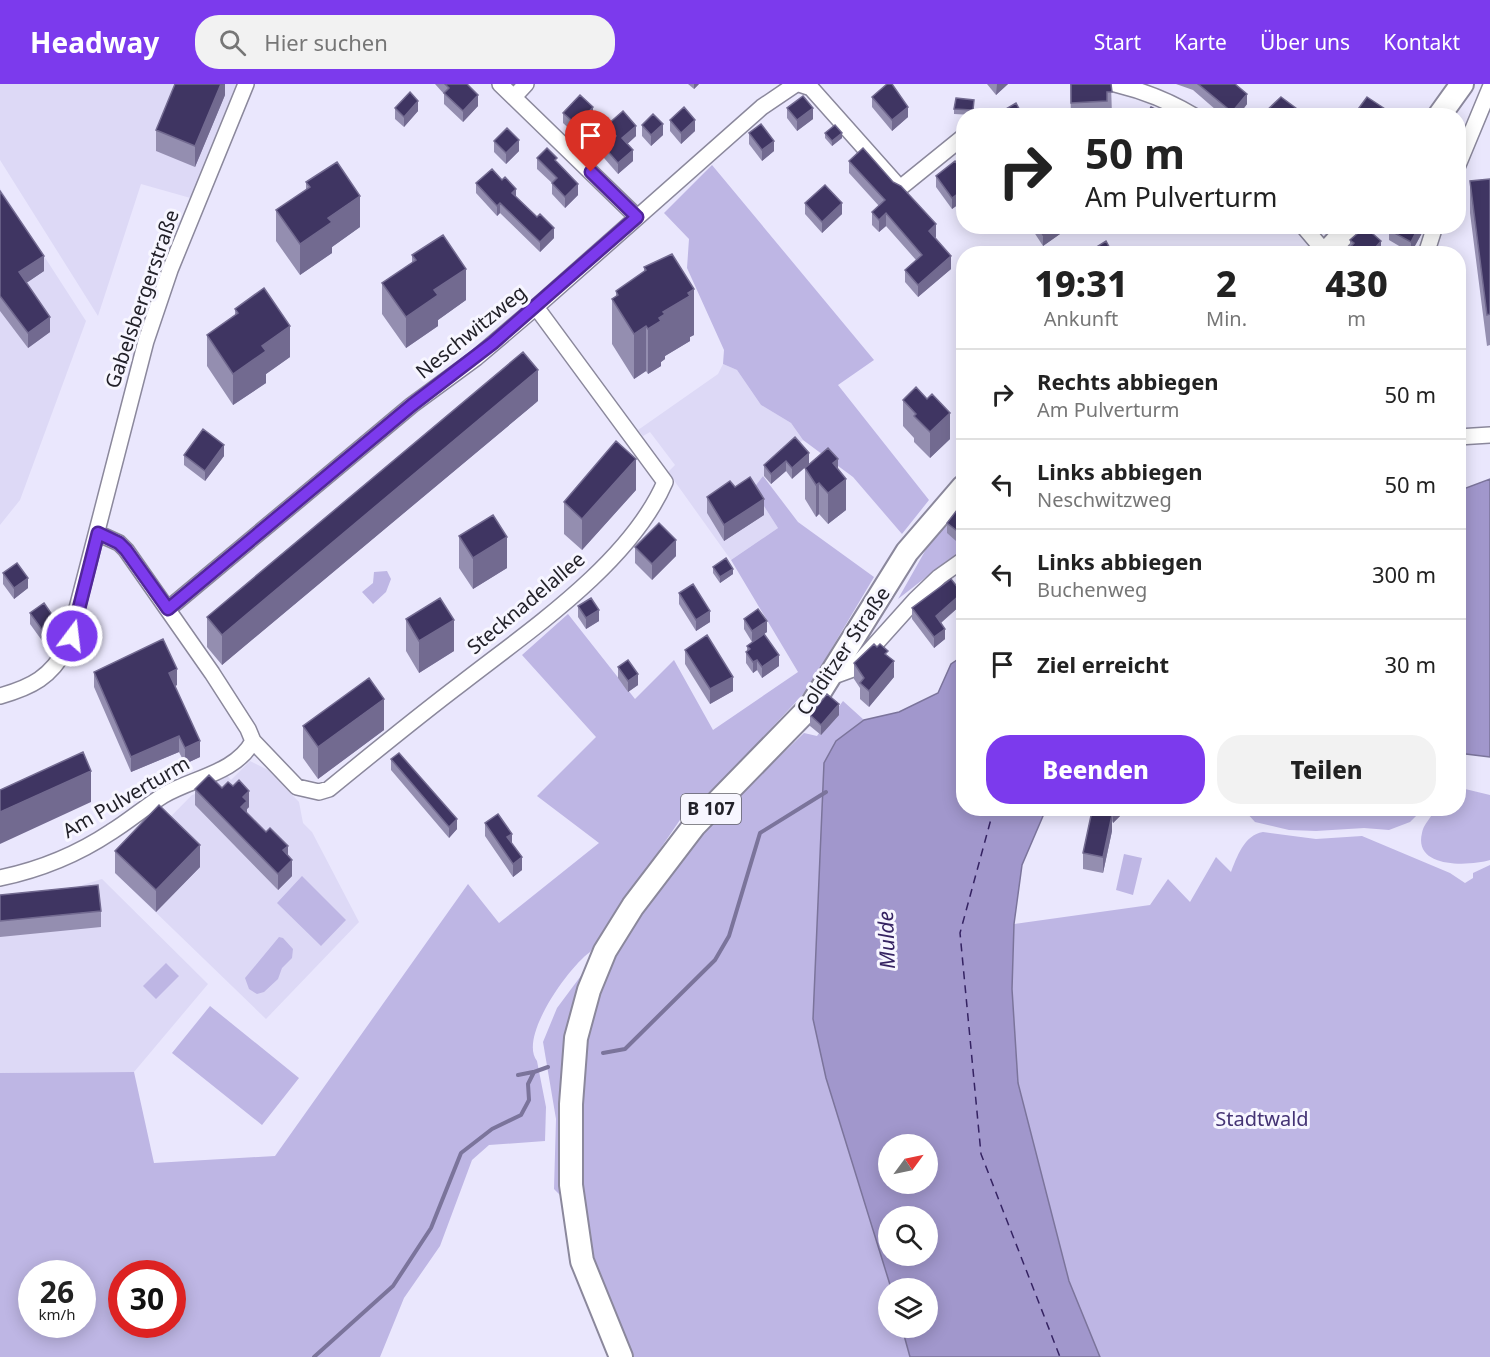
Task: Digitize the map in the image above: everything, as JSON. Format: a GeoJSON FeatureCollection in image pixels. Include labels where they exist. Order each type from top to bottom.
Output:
{"type":"FeatureCollection","features":[{"type":"Feature","properties":{"kind":"main road"},"geometry":{"type":"LineString","coordinates":[[1444,108],[1462,84]]}},
{"type":"Feature","properties":{"kind":"main road"},"geometry":{"type":"LineString","coordinates":[[1332,246],[1344,234]]}},
{"type":"Feature","properties":{"kind":"main road","name":"Colditzer Straße"},"geometry":{"type":"LineString","coordinates":[[621,1357],[582,1261],[571,1185],[571,1104],[576,1038],[589,990],[605,951],[633,906],[694,826],[811,706],[907,552],[956,495]]}},
{"type":"Feature","properties":{"kind":"street","name":"Gabelsbergerstraße"},"geometry":{"type":"LineString","coordinates":[[0,696],[36,684],[46,677],[62,657],[72,636],[146,341],[170,270],[246,84]]}},
{"type":"Feature","properties":{"kind":"street"},"geometry":{"type":"LineString","coordinates":[[500,84],[637,217]]}},
{"type":"Feature","properties":{"kind":"street"},"geometry":{"type":"LineString","coordinates":[[514,98],[526,84]]}},
{"type":"Feature","properties":{"kind":"street","name":"Neschwitzweg"},"geometry":{"type":"LineString","coordinates":[[168,609],[412,405],[476,358],[762,107],[797,84],[811,88],[900,188],[956,142]]}},
{"type":"Feature","properties":{"kind":"street"},"geometry":{"type":"LineString","coordinates":[[1115,84],[1142,90],[1181,108]]}},
{"type":"Feature","properties":{"kind":"street"},"geometry":{"type":"LineString","coordinates":[[1466,146],[1490,88]]}},
{"type":"Feature","properties":{"kind":"street"},"geometry":{"type":"LineString","coordinates":[[1310,234],[1320,246]]}},
{"type":"Feature","properties":{"kind":"street","name":"Stecknadelallee"},"geometry":{"type":"LineString","coordinates":[[253,741],[297,787],[319,792],[329,789],[581,589],[610,559],[658,498],[665,482],[536,307]]}},
{"type":"Feature","properties":{"kind":"street"},"geometry":{"type":"LineString","coordinates":[[1466,436],[1490,435]]}},
{"type":"Feature","properties":{"kind":"street"},"geometry":{"type":"LineString","coordinates":[[98,533],[119,543],[126,550],[248,729],[253,741]]}},
{"type":"Feature","properties":{"kind":"street"},"geometry":{"type":"LineString","coordinates":[[831,677],[853,669],[915,600],[939,577],[956,565]]}},
{"type":"Feature","properties":{"kind":"street","name":"Am Pulverturm"},"geometry":{"type":"LineString","coordinates":[[0,878],[40,867],[91,844],[165,795],[226,767],[246,753],[253,741]]}},
{"type":"Feature","properties":{"kind":"shaded area"},"geometry":{"type":"Polygon","coordinates":[[[0,84],[238,84],[194,199],[141,184],[98,316],[0,160],[0,84]]]}},
{"type":"Feature","properties":{"kind":"shaded area"},"geometry":{"type":"Polygon","coordinates":[[[0,188],[86,321],[20,500],[0,525],[0,188]]]}},
{"type":"Feature","properties":{"kind":"shaded area"},"geometry":{"type":"Polygon","coordinates":[[[723,364],[737,370],[761,405],[791,423],[803,440],[763,476],[753,489],[778,528],[731,560],[668,472],[675,465],[650,432],[643,436],[638,430],[718,374],[723,364]]]}},
{"type":"Feature","properties":{"kind":"shaded area"},"geometry":{"type":"Polygon","coordinates":[[[250,761],[268,770],[299,802],[303,823],[312,832],[359,922],[266,1019],[115,873],[192,795],[215,788],[215,777],[226,774],[231,780],[250,761]]]}},
{"type":"Feature","properties":{"kind":"shaded area"},"geometry":{"type":"Polygon","coordinates":[[[102,879],[208,984],[134,1072],[0,1073],[0,904],[40,898],[102,879]]]}},
{"type":"Feature","properties":{"kind":"green space"},"geometry":{"type":"Polygon","coordinates":[[[712,165],[874,360],[838,385],[929,500],[902,534],[853,477],[803,440],[791,423],[761,405],[737,370],[723,364],[724,350],[687,268],[689,239],[664,213],[712,165]]]}},
{"type":"Feature","properties":{"kind":"green space"},"geometry":{"type":"Polygon","coordinates":[[[763,476],[798,522],[874,577],[807,690],[721,782],[684,814],[590,952],[570,972],[548,1003],[534,1036],[533,1050],[546,1107],[545,1141],[489,1145],[472,1160],[440,1246],[404,1298],[380,1357],[0,1357],[0,1073],[134,1072],[154,1163],[275,1156],[468,884],[499,923],[599,843],[537,796],[596,737],[522,655],[568,614],[635,699],[674,660],[713,730],[798,672],[731,560],[778,528],[753,489],[763,476]]]}},
{"type":"Feature","properties":{"kind":"green space"},"geometry":{"type":"Polygon","coordinates":[[[956,512],[956,556],[898,599],[929,544],[956,512]]]}},
{"type":"Feature","properties":{"kind":"green space"},"geometry":{"type":"Polygon","coordinates":[[[387,571],[391,579],[386,592],[373,604],[362,592],[373,583],[374,572],[387,571]]]}},
{"type":"Feature","properties":{"kind":"green space"},"geometry":{"type":"Polygon","coordinates":[[[843,701],[864,720],[843,736],[831,749],[825,766],[824,793],[878,1241],[878,1266],[885,1266],[888,1278],[878,1278],[878,1338],[905,1338],[910,1357],[634,1357],[600,1281],[580,1206],[582,1067],[587,1037],[604,975],[630,929],[689,848],[721,813],[804,733],[817,736],[843,701]]]}},
{"type":"Feature","properties":{"kind":"green space"},"geometry":{"type":"Polygon","coordinates":[[[1466,789],[1490,795],[1490,860],[1457,864],[1434,859],[1426,853],[1422,845],[1422,833],[1431,816],[1466,816],[1466,789]]]}},
{"type":"Feature","properties":{"kind":"green space"},"geometry":{"type":"Polygon","coordinates":[[[1250,816],[1416,816],[1410,822],[1389,830],[1364,828],[1289,830],[1255,822],[1250,816]]]}},
{"type":"Feature","properties":{"kind":"green space","name":"Stadtwald"},"geometry":{"type":"Polygon","coordinates":[[[1263,832],[1316,839],[1362,836],[1450,873],[1465,883],[1473,878],[1473,873],[1490,865],[1490,1357],[1100,1357],[1069,1281],[1018,1083],[1012,989],[1014,924],[1150,905],[1168,879],[1190,902],[1216,857],[1231,872],[1246,842],[1256,834],[1263,832]]]}},
{"type":"Feature","properties":{"kind":"green space"},"geometry":{"type":"Polygon","coordinates":[[[1124,854],[1142,858],[1133,895],[1116,890],[1124,854]]]}},
{"type":"Feature","properties":{"kind":"green space"},"geometry":{"type":"Polygon","coordinates":[[[302,876],[346,920],[321,946],[277,903],[302,876]]]}},
{"type":"Feature","properties":{"kind":"green space"},"geometry":{"type":"Polygon","coordinates":[[[279,937],[283,938],[293,949],[292,958],[282,968],[278,979],[264,992],[257,994],[249,989],[245,978],[279,937]]]}},
{"type":"Feature","properties":{"kind":"green space"},"geometry":{"type":"Polygon","coordinates":[[[166,963],[179,976],[156,999],[143,986],[166,963]]]}},
{"type":"Feature","properties":{"kind":"green space"},"geometry":{"type":"Polygon","coordinates":[[[589,965],[571,1012],[567,1034],[563,1198],[554,1189],[556,1119],[543,1042],[557,1008],[589,965]]]}},
{"type":"Feature","properties":{"kind":"green space"},"geometry":{"type":"Polygon","coordinates":[[[210,1006],[299,1078],[262,1125],[172,1053],[210,1006]]]}},
{"type":"Feature","properties":{"kind":"water"},"geometry":{"type":"Polygon","coordinates":[[[1490,479],[1490,757],[1466,754],[1466,488],[1490,479]]]}},
{"type":"Feature","properties":{"kind":"water","name":"Mulde"},"geometry":{"type":"Polygon","coordinates":[[[956,661],[956,816],[1043,816],[1022,865],[1014,924],[1012,989],[1018,1083],[1069,1281],[1100,1357],[910,1357],[905,1338],[938,1338],[938,1278],[888,1278],[884,1266],[938,1266],[938,1206],[878,1206],[878,1246],[826,1078],[813,1019],[824,763],[836,741],[864,720],[899,712],[938,693],[951,664],[956,661]]]}},
{"type":"Feature","properties":{"kind":"building"},"geometry":{"type":"Polygon","coordinates":[[[175,84],[221,84],[195,146],[156,130],[175,84]]]}},
{"type":"Feature","properties":{"kind":"building"},"geometry":{"type":"Polygon","coordinates":[[[445,84],[467,84],[478,95],[463,111],[444,93],[449,88],[445,84]]]}},
{"type":"Feature","properties":{"kind":"building"},"geometry":{"type":"Polygon","coordinates":[[[887,84],[892,84],[908,107],[892,120],[872,97],[887,84]]]}},
{"type":"Feature","properties":{"kind":"building"},"geometry":{"type":"Polygon","coordinates":[[[1071,84],[1111,84],[1112,92],[1107,92],[1107,101],[1071,103],[1071,84]]]}},
{"type":"Feature","properties":{"kind":"building"},"geometry":{"type":"Polygon","coordinates":[[[1198,84],[1235,84],[1247,94],[1235,108],[1227,108],[1198,84]]]}},
{"type":"Feature","properties":{"kind":"building"},"geometry":{"type":"Polygon","coordinates":[[[410,92],[418,101],[404,117],[395,108],[410,92]]]}},
{"type":"Feature","properties":{"kind":"building"},"geometry":{"type":"Polygon","coordinates":[[[580,95],[593,107],[577,125],[563,113],[580,95]]]}},
{"type":"Feature","properties":{"kind":"building"},"geometry":{"type":"Polygon","coordinates":[[[803,96],[813,108],[797,120],[787,108],[803,96]]]}},
{"type":"Feature","properties":{"kind":"building"},"geometry":{"type":"Polygon","coordinates":[[[1281,97],[1296,108],[1269,108],[1281,97]]]}},
{"type":"Feature","properties":{"kind":"building"},"geometry":{"type":"Polygon","coordinates":[[[1367,97],[1384,108],[1359,108],[1367,97]]]}},
{"type":"Feature","properties":{"kind":"building"},"geometry":{"type":"Polygon","coordinates":[[[956,98],[974,100],[973,108],[954,109],[956,98]]]}},
{"type":"Feature","properties":{"kind":"building"},"geometry":{"type":"Polygon","coordinates":[[[1016,103],[1019,108],[1008,108],[1016,103]]]}},
{"type":"Feature","properties":{"kind":"building"},"geometry":{"type":"Polygon","coordinates":[[[684,107],[695,120],[681,133],[670,120],[684,107]]]}},
{"type":"Feature","properties":{"kind":"building"},"geometry":{"type":"Polygon","coordinates":[[[623,111],[636,126],[622,138],[633,150],[618,163],[604,147],[616,136],[607,125],[623,111]]]}},
{"type":"Feature","properties":{"kind":"building"},"geometry":{"type":"Polygon","coordinates":[[[653,114],[663,124],[651,135],[642,125],[653,114]]]}},
{"type":"Feature","properties":{"kind":"building"},"geometry":{"type":"Polygon","coordinates":[[[761,124],[774,141],[762,150],[749,133],[761,124]]]}},
{"type":"Feature","properties":{"kind":"building"},"geometry":{"type":"Polygon","coordinates":[[[835,125],[842,133],[832,141],[825,133],[835,125]]]}},
{"type":"Feature","properties":{"kind":"building"},"geometry":{"type":"Polygon","coordinates":[[[507,128],[519,140],[506,153],[494,141],[507,128]]]}},
{"type":"Feature","properties":{"kind":"building"},"geometry":{"type":"Polygon","coordinates":[[[547,148],[578,184],[565,197],[552,183],[557,178],[537,158],[547,148]]]}},
{"type":"Feature","properties":{"kind":"building"},"geometry":{"type":"Polygon","coordinates":[[[863,148],[893,182],[901,186],[936,224],[929,231],[951,256],[918,285],[905,270],[922,255],[886,213],[879,220],[872,212],[885,200],[849,161],[863,148]]]}},
{"type":"Feature","properties":{"kind":"building"},"geometry":{"type":"Polygon","coordinates":[[[955,161],[956,195],[952,198],[936,176],[955,161]]]}},
{"type":"Feature","properties":{"kind":"building"},"geometry":{"type":"Polygon","coordinates":[[[337,162],[360,196],[328,218],[332,222],[300,244],[276,210],[310,187],[306,182],[337,162]]]}},
{"type":"Feature","properties":{"kind":"building"},"geometry":{"type":"Polygon","coordinates":[[[492,169],[502,180],[505,177],[516,189],[512,193],[537,217],[540,214],[554,228],[540,242],[500,203],[497,206],[476,183],[492,169]]]}},
{"type":"Feature","properties":{"kind":"building"},"geometry":{"type":"Polygon","coordinates":[[[1490,179],[1490,314],[1487,315],[1470,181],[1490,179]]]}},
{"type":"Feature","properties":{"kind":"building"},"geometry":{"type":"Polygon","coordinates":[[[825,185],[842,203],[822,222],[805,203],[825,185]]]}},
{"type":"Feature","properties":{"kind":"building"},"geometry":{"type":"Polygon","coordinates":[[[0,191],[44,256],[19,272],[50,317],[28,333],[0,296],[0,191]]]}},
{"type":"Feature","properties":{"kind":"building"},"geometry":{"type":"Polygon","coordinates":[[[1357,234],[1373,234],[1381,241],[1377,246],[1351,246],[1354,243],[1350,240],[1357,234]]]}},
{"type":"Feature","properties":{"kind":"building"},"geometry":{"type":"Polygon","coordinates":[[[1396,234],[1415,234],[1411,242],[1396,234]]]}},
{"type":"Feature","properties":{"kind":"building"},"geometry":{"type":"Polygon","coordinates":[[[443,235],[466,269],[434,290],[438,295],[406,317],[382,283],[416,260],[412,255],[443,235]]]}},
{"type":"Feature","properties":{"kind":"building"},"geometry":{"type":"Polygon","coordinates":[[[1106,241],[1109,246],[1098,246],[1106,241]]]}},
{"type":"Feature","properties":{"kind":"building"},"geometry":{"type":"Polygon","coordinates":[[[672,254],[694,289],[688,293],[690,296],[663,312],[665,314],[659,318],[661,321],[648,329],[646,326],[634,334],[612,299],[618,295],[616,291],[646,270],[644,267],[672,254]]]}},
{"type":"Feature","properties":{"kind":"building"},"geometry":{"type":"Polygon","coordinates":[[[264,288],[290,326],[262,346],[266,351],[233,374],[207,335],[238,313],[235,309],[264,288]]]}},
{"type":"Feature","properties":{"kind":"building"},"geometry":{"type":"Polygon","coordinates":[[[523,352],[538,370],[222,635],[207,617],[523,352]]]}},
{"type":"Feature","properties":{"kind":"building"},"geometry":{"type":"Polygon","coordinates":[[[916,387],[927,399],[932,394],[950,413],[930,432],[914,416],[916,414],[903,400],[916,387]]]}},
{"type":"Feature","properties":{"kind":"building"},"geometry":{"type":"Polygon","coordinates":[[[203,429],[224,445],[205,471],[184,455],[203,429]]]}},
{"type":"Feature","properties":{"kind":"building"},"geometry":{"type":"Polygon","coordinates":[[[795,437],[809,453],[792,468],[786,461],[771,474],[764,465],[795,437]]]}},
{"type":"Feature","properties":{"kind":"building"},"geometry":{"type":"Polygon","coordinates":[[[616,441],[636,459],[582,519],[564,502],[616,441]]]}},
{"type":"Feature","properties":{"kind":"building"},"geometry":{"type":"Polygon","coordinates":[[[828,448],[838,459],[833,463],[846,479],[828,493],[819,483],[816,485],[805,468],[828,448]]]}},
{"type":"Feature","properties":{"kind":"building"},"geometry":{"type":"Polygon","coordinates":[[[750,477],[764,499],[724,525],[707,497],[730,481],[735,487],[750,477]]]}},
{"type":"Feature","properties":{"kind":"building"},"geometry":{"type":"Polygon","coordinates":[[[956,511],[956,530],[947,523],[956,511]]]}},
{"type":"Feature","properties":{"kind":"building"},"geometry":{"type":"Polygon","coordinates":[[[493,515],[507,537],[473,558],[459,536],[493,515]]]}},
{"type":"Feature","properties":{"kind":"building"},"geometry":{"type":"Polygon","coordinates":[[[659,523],[676,540],[652,564],[635,547],[659,523]]]}},
{"type":"Feature","properties":{"kind":"building"},"geometry":{"type":"Polygon","coordinates":[[[726,558],[733,569],[720,577],[713,567],[726,558]]]}},
{"type":"Feature","properties":{"kind":"building"},"geometry":{"type":"Polygon","coordinates":[[[17,563],[28,578],[14,588],[3,573],[17,563]]]}},
{"type":"Feature","properties":{"kind":"building"},"geometry":{"type":"Polygon","coordinates":[[[951,579],[956,585],[956,598],[936,616],[945,629],[934,637],[912,608],[951,579]]]}},
{"type":"Feature","properties":{"kind":"building"},"geometry":{"type":"Polygon","coordinates":[[[693,584],[710,611],[696,620],[679,593],[693,584]]]}},
{"type":"Feature","properties":{"kind":"building"},"geometry":{"type":"Polygon","coordinates":[[[440,598],[454,620],[419,641],[406,619],[440,598]]]}},
{"type":"Feature","properties":{"kind":"building"},"geometry":{"type":"Polygon","coordinates":[[[591,598],[599,610],[586,618],[578,606],[591,598]]]}},
{"type":"Feature","properties":{"kind":"building"},"geometry":{"type":"Polygon","coordinates":[[[44,603],[57,622],[43,631],[30,613],[44,603]]]}},
{"type":"Feature","properties":{"kind":"building"},"geometry":{"type":"Polygon","coordinates":[[[758,609],[767,621],[752,631],[744,619],[758,609]]]}},
{"type":"Feature","properties":{"kind":"building"},"geometry":{"type":"Polygon","coordinates":[[[764,634],[779,655],[762,667],[757,660],[753,662],[746,652],[750,649],[747,646],[764,634]]]}},
{"type":"Feature","properties":{"kind":"building"},"geometry":{"type":"Polygon","coordinates":[[[707,635],[733,677],[710,689],[685,650],[707,635]]]}},
{"type":"Feature","properties":{"kind":"building"},"geometry":{"type":"Polygon","coordinates":[[[163,639],[177,669],[169,673],[200,741],[185,748],[179,736],[131,757],[94,672],[163,639]]]}},
{"type":"Feature","properties":{"kind":"building"},"geometry":{"type":"Polygon","coordinates":[[[874,644],[877,647],[880,644],[888,651],[885,654],[894,661],[869,691],[860,683],[864,678],[854,663],[874,644]]]}},
{"type":"Feature","properties":{"kind":"building"},"geometry":{"type":"Polygon","coordinates":[[[628,660],[638,674],[628,681],[618,667],[628,660]]]}},
{"type":"Feature","properties":{"kind":"building"},"geometry":{"type":"Polygon","coordinates":[[[369,678],[384,699],[318,747],[303,726],[369,678]]]}},
{"type":"Feature","properties":{"kind":"building"},"geometry":{"type":"Polygon","coordinates":[[[827,694],[839,704],[821,725],[810,715],[827,694]]]}},
{"type":"Feature","properties":{"kind":"building"},"geometry":{"type":"Polygon","coordinates":[[[83,752],[91,771],[0,812],[0,790],[83,752]]]}},
{"type":"Feature","properties":{"kind":"building"},"geometry":{"type":"Polygon","coordinates":[[[399,753],[457,819],[449,827],[391,759],[399,753]]]}},
{"type":"Feature","properties":{"kind":"building"},"geometry":{"type":"Polygon","coordinates":[[[209,775],[222,788],[228,782],[233,786],[239,780],[249,791],[243,797],[247,801],[241,807],[266,832],[270,828],[288,846],[283,850],[292,860],[278,874],[195,789],[209,775]]]}},
{"type":"Feature","properties":{"kind":"building"},"geometry":{"type":"Polygon","coordinates":[[[159,805],[200,845],[156,890],[115,851],[159,805]]]}},
{"type":"Feature","properties":{"kind":"building"},"geometry":{"type":"Polygon","coordinates":[[[498,814],[512,834],[507,837],[522,857],[513,864],[485,823],[498,814]]]}},
{"type":"Feature","properties":{"kind":"building"},"geometry":{"type":"Polygon","coordinates":[[[1091,816],[1112,816],[1103,857],[1083,853],[1091,816]]]}},
{"type":"Feature","properties":{"kind":"building"},"geometry":{"type":"Polygon","coordinates":[[[98,885],[101,911],[0,921],[0,895],[98,885]]]}},
{"type":"Feature","properties":{"kind":"waterway"},"geometry":{"type":"LineString","coordinates":[[603,1053],[625,1049],[715,960],[729,936],[760,833],[826,792]]}},
{"type":"Feature","properties":{"kind":"waterway"},"geometry":{"type":"LineString","coordinates":[[314,1357],[393,1286],[431,1228],[461,1153],[492,1129],[521,1115],[529,1100],[528,1084],[534,1072],[548,1067]]}},
{"type":"Feature","properties":{"kind":"waterway"},"geometry":{"type":"LineString","coordinates":[[518,1075],[533,1072]]}},
{"type":"Feature","properties":{"kind":"ferry route"},"geometry":{"type":"LineString","coordinates":[[992,816],[960,933],[981,1154],[1060,1357]]}},
{"type":"Feature","properties":{"kind":"route"},"geometry":{"type":"LineString","coordinates":[[72,636],[98,533],[119,543],[126,550],[168,609],[412,405],[476,358],[614,238],[637,217],[591,172]]}}]}
